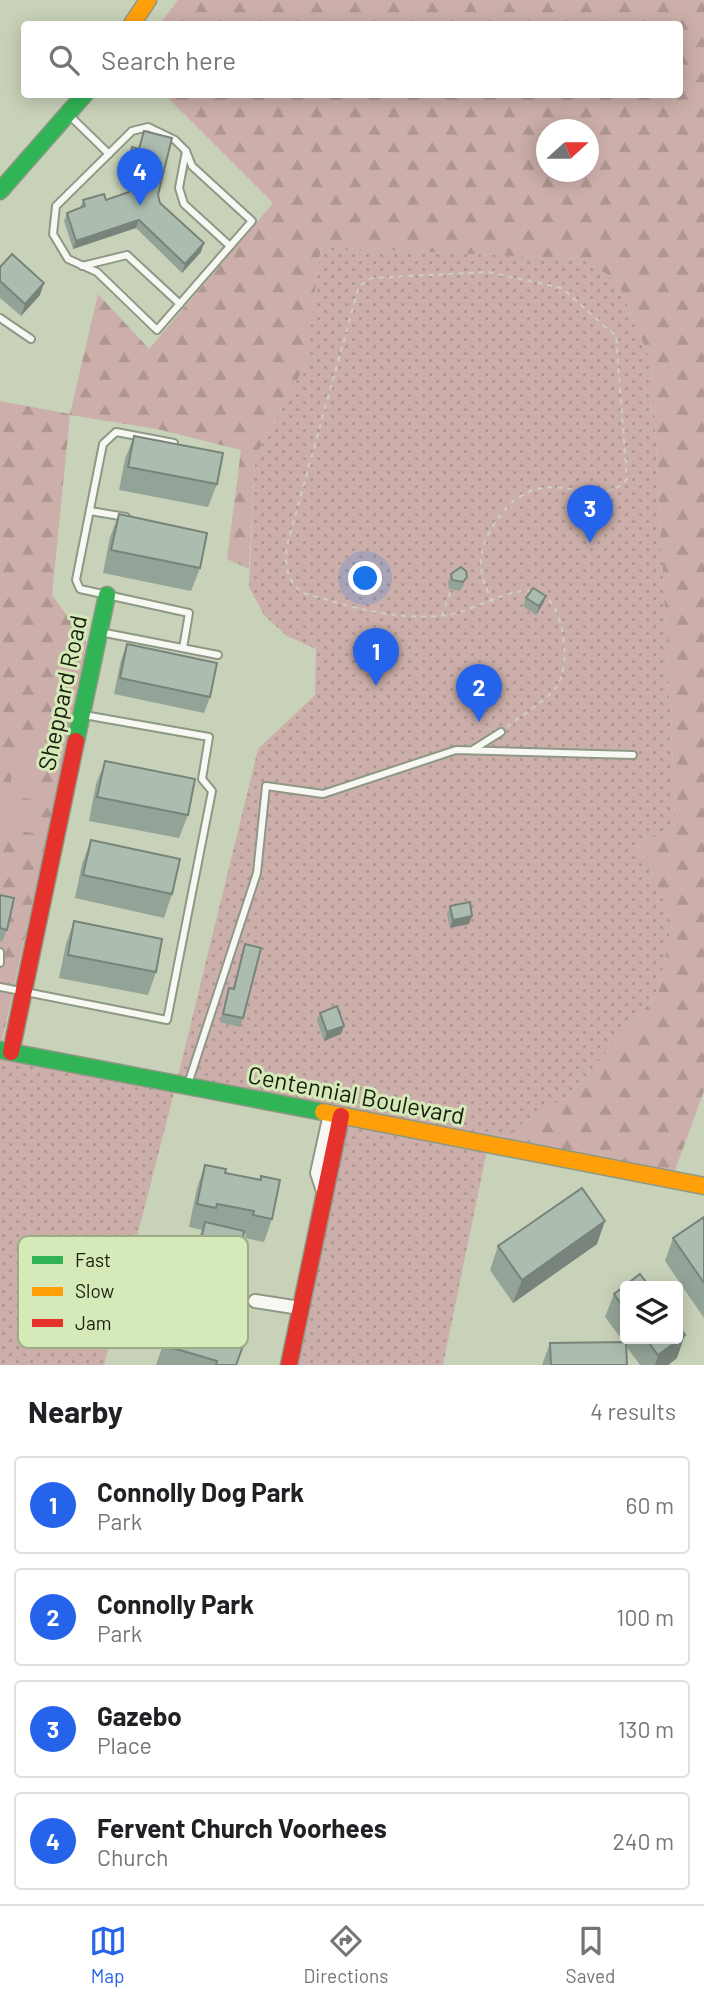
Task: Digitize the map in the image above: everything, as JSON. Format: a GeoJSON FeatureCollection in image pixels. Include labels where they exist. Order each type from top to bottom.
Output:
{"type":"FeatureCollection","features":[{"type":"Feature","properties":{"kind":"street"},"geometry":{"type":"LineString","coordinates":[[134,21],[148,0]]}},
{"type":"Feature","properties":{"kind":"street"},"geometry":{"type":"LineString","coordinates":[[0,191],[82,98]]}},
{"type":"Feature","properties":{"kind":"street","name":"Sheppard Road"},"geometry":{"type":"LineString","coordinates":[[5,1051],[24,992],[107,595]]}},
{"type":"Feature","properties":{"kind":"street","name":"Centennial Boulevard"},"geometry":{"type":"LineString","coordinates":[[5,1051],[704,1186]]}},
{"type":"Feature","properties":{"kind":"street"},"geometry":{"type":"LineString","coordinates":[[289,1365],[324,1194],[336,1115]]}},
{"type":"Feature","properties":{"kind":"street"},"geometry":{"type":"LineString","coordinates":[[255,1301],[300,1308]]}},
{"type":"Feature","properties":{"kind":"lane"},"geometry":{"type":"LineString","coordinates":[[68,114],[108,154]]}},
{"type":"Feature","properties":{"kind":"lane"},"geometry":{"type":"LineString","coordinates":[[148,127],[162,131],[186,151],[192,166],[252,221],[158,330],[97,272],[80,267],[68,259],[54,234],[56,206],[132,131],[148,127]]}},
{"type":"Feature","properties":{"kind":"lane"},"geometry":{"type":"LineString","coordinates":[[186,151],[180,197],[184,204],[230,246]]}},
{"type":"Feature","properties":{"kind":"lane"},"geometry":{"type":"LineString","coordinates":[[80,267],[127,255],[180,304]]}},
{"type":"Feature","properties":{"kind":"lane"},"geometry":{"type":"LineString","coordinates":[[0,318],[31,339]]}},
{"type":"Feature","properties":{"kind":"lane","name":"Sheppard Road"},"geometry":{"type":"LineString","coordinates":[[107,595],[80,589],[76,580],[103,444],[117,432],[181,445]]}},
{"type":"Feature","properties":{"kind":"lane"},"geometry":{"type":"LineString","coordinates":[[90,510],[129,518]]}},
{"type":"Feature","properties":{"kind":"lane"},"geometry":{"type":"LineString","coordinates":[[107,595],[189,613],[183,648]]}},
{"type":"Feature","properties":{"kind":"lane"},"geometry":{"type":"LineString","coordinates":[[99,632],[218,655]]}},
{"type":"Feature","properties":{"kind":"lane"},"geometry":{"type":"LineString","coordinates":[[0,987],[167,1020],[212,791],[202,779],[209,737],[82,715]]}},
{"type":"Feature","properties":{"kind":"lane"},"geometry":{"type":"LineString","coordinates":[[473,750],[501,732]]}},
{"type":"Feature","properties":{"kind":"lane"},"geometry":{"type":"LineString","coordinates":[[188,1086],[257,873],[266,786],[323,794],[456,750],[633,755]]}},
{"type":"Feature","properties":{"kind":"lane"},"geometry":{"type":"LineString","coordinates":[[0,951],[0,963]]}},
{"type":"Feature","properties":{"kind":"path"},"geometry":{"type":"LineString","coordinates":[[493,602],[479,567],[488,536],[504,508],[527,491],[553,486],[604,493],[621,486],[627,479],[616,335],[562,288],[488,272],[372,278],[359,286],[289,538],[286,566],[301,591],[378,615],[442,617],[493,602],[518,591],[543,593],[561,617],[564,668],[556,688],[501,732]]}},
{"type":"Feature","properties":{"kind":"path"},"geometry":{"type":"LineString","coordinates":[[442,617],[451,590]]}},
{"type":"Feature","properties":{"kind":"green space"},"geometry":{"type":"Polygon","coordinates":[[[178,0],[704,0],[704,1091],[671,1181],[488,1145],[569,1095],[658,994],[673,918],[638,847],[676,824],[652,364],[617,280],[581,259],[321,247],[305,365],[255,457],[249,569],[227,559],[241,450],[157,429],[70,415],[52,595],[89,646],[0,1050],[0,401],[70,414],[98,294],[149,349],[273,203],[168,98],[683,98],[683,21],[162,21],[178,0]]]}},
{"type":"Feature","properties":{"kind":"green space"},"geometry":{"type":"Polygon","coordinates":[[[321,247],[582,259],[617,280],[652,364],[676,824],[638,847],[673,918],[658,994],[569,1095],[488,1145],[443,1365],[289,1365],[341,1116],[176,1085],[137,1236],[18,1236],[18,1348],[108,1348],[104,1365],[0,1365],[0,1058],[176,1084],[258,749],[315,695],[316,649],[287,636],[264,615],[249,587],[255,457],[305,365],[321,247]]]}},
{"type":"Feature","properties":{"kind":"green space"},"geometry":{"type":"Polygon","coordinates":[[[21,736],[47,742],[41,770],[15,765],[21,736]]]}},
{"type":"Feature","properties":{"kind":"green space"},"geometry":{"type":"Polygon","coordinates":[[[14,766],[40,772],[34,800],[8,794],[14,766]]]}},
{"type":"Feature","properties":{"kind":"green space"},"geometry":{"type":"Polygon","coordinates":[[[0,799],[43,807],[38,834],[0,827],[0,799]]]}},
{"type":"Feature","properties":{"kind":"building"},"geometry":{"type":"Polygon","coordinates":[[[144,131],[172,138],[158,195],[160,203],[204,243],[185,264],[139,220],[76,241],[67,213],[85,206],[83,200],[104,194],[106,200],[129,192],[134,170],[127,168],[132,147],[139,149],[144,131]]]}},
{"type":"Feature","properties":{"kind":"building"},"geometry":{"type":"Polygon","coordinates":[[[12,254],[44,283],[25,304],[0,281],[0,267],[12,254]]]}},
{"type":"Feature","properties":{"kind":"building"},"geometry":{"type":"Polygon","coordinates":[[[134,436],[223,453],[217,484],[128,467],[134,436]]]}},
{"type":"Feature","properties":{"kind":"building"},"geometry":{"type":"Polygon","coordinates":[[[119,514],[207,533],[200,568],[111,550],[119,514]]]}},
{"type":"Feature","properties":{"kind":"building"},"geometry":{"type":"Polygon","coordinates":[[[461,567],[466,571],[467,577],[463,582],[452,580],[451,574],[461,567]]]}},
{"type":"Feature","properties":{"kind":"building"},"geometry":{"type":"Polygon","coordinates":[[[533,588],[546,596],[539,606],[526,598],[533,588]]]}},
{"type":"Feature","properties":{"kind":"building"},"geometry":{"type":"Polygon","coordinates":[[[127,644],[217,663],[210,697],[120,678],[127,644]]]}},
{"type":"Feature","properties":{"kind":"building"},"geometry":{"type":"Polygon","coordinates":[[[105,761],[195,779],[188,815],[97,797],[105,761]]]}},
{"type":"Feature","properties":{"kind":"building"},"geometry":{"type":"Polygon","coordinates":[[[91,840],[180,859],[172,894],[83,875],[91,840]]]}},
{"type":"Feature","properties":{"kind":"building"},"geometry":{"type":"Polygon","coordinates":[[[0,895],[14,898],[7,930],[0,928],[0,895]]]}},
{"type":"Feature","properties":{"kind":"building"},"geometry":{"type":"Polygon","coordinates":[[[470,902],[472,916],[453,920],[450,906],[470,902]]]}},
{"type":"Feature","properties":{"kind":"building"},"geometry":{"type":"Polygon","coordinates":[[[74,921],[162,939],[156,972],[68,955],[74,921]]]}},
{"type":"Feature","properties":{"kind":"building"},"geometry":{"type":"Polygon","coordinates":[[[245,944],[261,948],[243,1018],[223,1014],[229,988],[234,989],[245,944]]]}},
{"type":"Feature","properties":{"kind":"building"},"geometry":{"type":"Polygon","coordinates":[[[337,1006],[344,1026],[327,1032],[320,1013],[337,1006]]]}},
{"type":"Feature","properties":{"kind":"building"},"geometry":{"type":"Polygon","coordinates":[[[205,1165],[226,1169],[225,1173],[261,1180],[261,1176],[280,1180],[272,1219],[253,1215],[254,1211],[217,1204],[216,1208],[197,1204],[205,1165]]]}},
{"type":"Feature","properties":{"kind":"building"},"geometry":{"type":"Polygon","coordinates":[[[582,1188],[605,1221],[522,1280],[498,1246],[582,1188]]]}},
{"type":"Feature","properties":{"kind":"building"},"geometry":{"type":"Polygon","coordinates":[[[704,1217],[704,1283],[673,1238],[704,1217]]]}},
{"type":"Feature","properties":{"kind":"building"},"geometry":{"type":"Polygon","coordinates":[[[205,1222],[244,1231],[243,1236],[202,1236],[205,1222]]]}},
{"type":"Feature","properties":{"kind":"building"},"geometry":{"type":"Polygon","coordinates":[[[640,1274],[645,1281],[631,1281],[640,1274]]]}},
{"type":"Feature","properties":{"kind":"building"},"geometry":{"type":"Polygon","coordinates":[[[620,1289],[620,1303],[614,1294],[620,1289]]]}},
{"type":"Feature","properties":{"kind":"building"},"geometry":{"type":"Polygon","coordinates":[[[620,1342],[626,1344],[627,1365],[551,1365],[550,1343],[620,1342]]]}},
{"type":"Feature","properties":{"kind":"building"},"geometry":{"type":"Polygon","coordinates":[[[650,1344],[673,1344],[658,1355],[650,1344]]]}},
{"type":"Feature","properties":{"kind":"building"},"geometry":{"type":"Polygon","coordinates":[[[173,1348],[242,1348],[236,1365],[216,1365],[217,1361],[173,1348]]]}},
{"type":"Feature","properties":{"kind":"traffic: fast"},"geometry":{"type":"LineString","coordinates":[[0,191],[81,98]]}},
{"type":"Feature","properties":{"kind":"traffic: fast"},"geometry":{"type":"LineString","coordinates":[[76,741],[107,595]]}},
{"type":"Feature","properties":{"kind":"traffic: fast"},"geometry":{"type":"LineString","coordinates":[[0,1050],[323,1112]]}},
{"type":"Feature","properties":{"kind":"traffic: slow"},"geometry":{"type":"LineString","coordinates":[[134,21],[148,0]]}},
{"type":"Feature","properties":{"kind":"traffic: slow"},"geometry":{"type":"LineString","coordinates":[[323,1112],[704,1186]]}},
{"type":"Feature","properties":{"kind":"traffic: jam"},"geometry":{"type":"LineString","coordinates":[[11,1052],[76,741]]}},
{"type":"Feature","properties":{"kind":"traffic: jam"},"geometry":{"type":"LineString","coordinates":[[289,1365],[341,1116]]}},
{"type":"Feature","properties":{"kind":"place","name":"Fervent Church Voorhees"},"geometry":{"type":"Point","coordinates":[140,206]}},
{"type":"Feature","properties":{"kind":"place","name":"Gazebo"},"geometry":{"type":"Point","coordinates":[590,543]}},
{"type":"Feature","properties":{"kind":"place","name":"Connolly Dog Park"},"geometry":{"type":"Point","coordinates":[376,686]}},
{"type":"Feature","properties":{"kind":"place","name":"Connolly Park"},"geometry":{"type":"Point","coordinates":[479,722]}}]}
